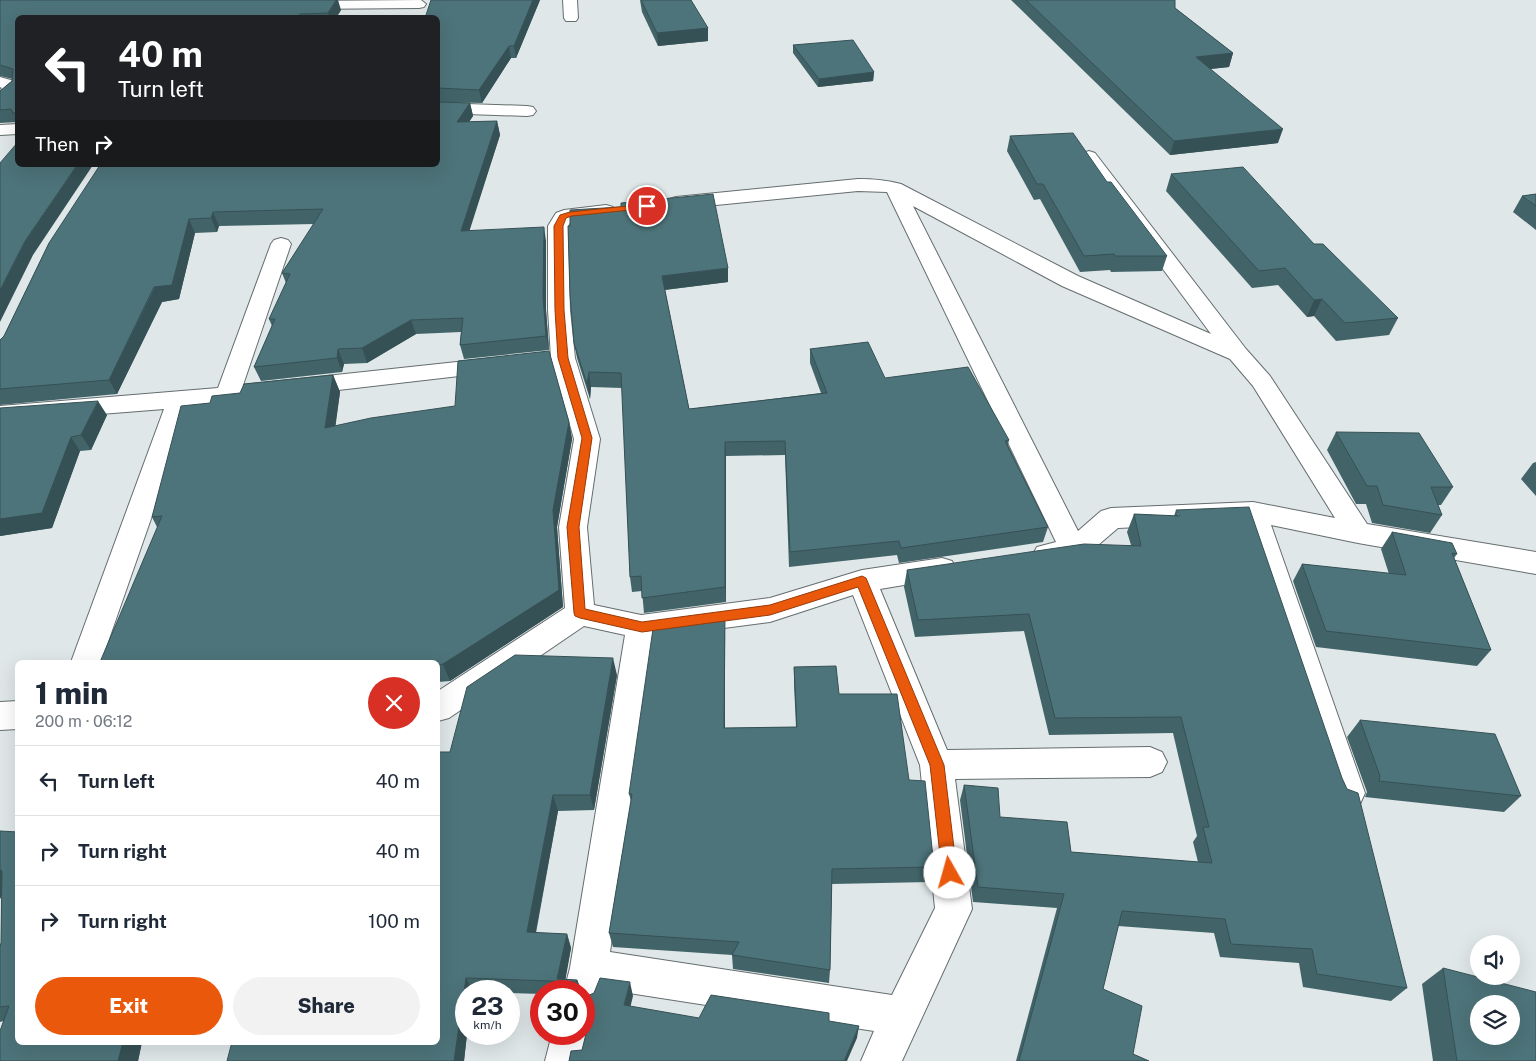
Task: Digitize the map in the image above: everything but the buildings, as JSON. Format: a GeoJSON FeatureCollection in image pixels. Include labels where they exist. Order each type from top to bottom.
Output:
{"type":"FeatureCollection","features":[{"type":"Feature","properties":{"kind":"street"},"geometry":{"type":"LineString","coordinates":[[570,0],[571,18]]}},
{"type":"Feature","properties":{"kind":"street"},"geometry":{"type":"LineString","coordinates":[[285,5],[419,4]]}},
{"type":"Feature","properties":{"kind":"street"},"geometry":{"type":"LineString","coordinates":[[0,82],[14,86],[0,99]]}},
{"type":"Feature","properties":{"kind":"street"},"geometry":{"type":"LineString","coordinates":[[440,108],[527,111]]}},
{"type":"Feature","properties":{"kind":"street"},"geometry":{"type":"LineString","coordinates":[[0,130],[15,130]]}},
{"type":"Feature","properties":{"kind":"street"},"geometry":{"type":"LineString","coordinates":[[1089,157],[1238,354],[1262,381],[1358,533]]}},
{"type":"Feature","properties":{"kind":"street"},"geometry":{"type":"LineString","coordinates":[[660,205],[858,185],[877,185],[894,188],[1070,281],[1238,354]]}},
{"type":"Feature","properties":{"kind":"street"},"geometry":{"type":"LineString","coordinates":[[894,188],[1074,550]]}},
{"type":"Feature","properties":{"kind":"street"},"geometry":{"type":"LineString","coordinates":[[580,613],[573,527],[587,438],[553,359],[559,310],[558,226],[563,217],[570,214],[620,209]]}},
{"type":"Feature","properties":{"kind":"street"},"geometry":{"type":"LineString","coordinates":[[228,394],[281,244]]}},
{"type":"Feature","properties":{"kind":"street"},"geometry":{"type":"LineString","coordinates":[[0,414],[180,400],[514,363]]}},
{"type":"Feature","properties":{"kind":"street"},"geometry":{"type":"LineString","coordinates":[[87,660],[180,400]]}},
{"type":"Feature","properties":{"kind":"street"},"geometry":{"type":"LineString","coordinates":[[1253,512],[1348,793]]}},
{"type":"Feature","properties":{"kind":"street"},"geometry":{"type":"LineString","coordinates":[[1026,557],[1074,550],[1111,518],[1253,512],[1358,533],[1500,555],[1536,563]]}},
{"type":"Feature","properties":{"kind":"street"},"geometry":{"type":"LineString","coordinates":[[440,707],[580,613],[642,627],[770,610],[862,581],[968,566]]}},
{"type":"Feature","properties":{"kind":"street"},"geometry":{"type":"LineString","coordinates":[[862,581],[937,765],[954,909],[881,1061]]}},
{"type":"Feature","properties":{"kind":"street"},"geometry":{"type":"LineString","coordinates":[[586,980],[642,627]]}},
{"type":"Feature","properties":{"kind":"street"},"geometry":{"type":"LineString","coordinates":[[0,716],[15,715]]}},
{"type":"Feature","properties":{"kind":"street"},"geometry":{"type":"LineString","coordinates":[[937,765],[1150,762]]}},
{"type":"Feature","properties":{"kind":"street"},"geometry":{"type":"LineString","coordinates":[[595,981],[903,1016]]}},
{"type":"Feature","properties":{"kind":"street"},"geometry":{"type":"LineString","coordinates":[[565,1061],[569,1045]]}},
{"type":"Feature","properties":{"kind":"route"},"geometry":{"type":"LineString","coordinates":[[647,206],[570,214],[563,217],[558,226],[559,310],[563,358],[587,438],[573,527],[580,613],[642,627],[770,610],[862,581],[937,765],[950,873]]}}]}
